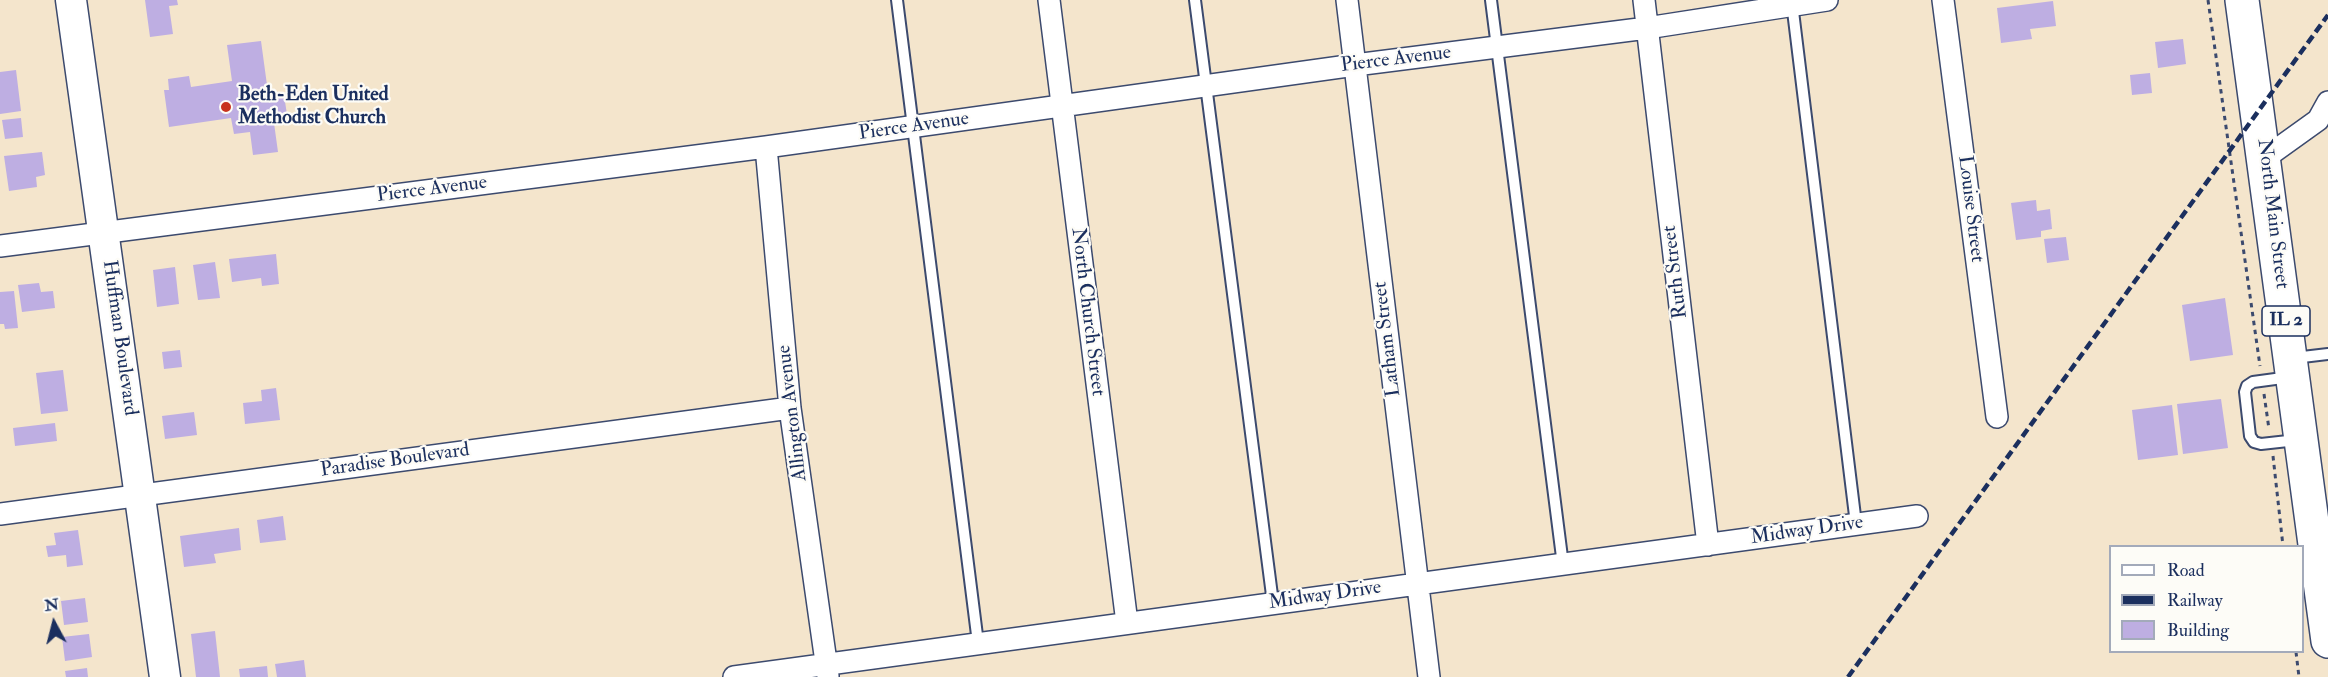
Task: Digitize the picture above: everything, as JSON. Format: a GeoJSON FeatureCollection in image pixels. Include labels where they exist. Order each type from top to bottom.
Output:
{"type":"FeatureCollection","features":[{"type":"Feature","properties":{"kind":"main road","name":"North Main Street"},"geometry":{"type":"LineString","coordinates":[[2242,0],[2265,158],[2286,441],[2325,592],[2328,641]]}},
{"type":"Feature","properties":{"kind":"street","name":"Huffman Boulevard"},"geometry":{"type":"LineString","coordinates":[[71,0],[165,677]]}},
{"type":"Feature","properties":{"kind":"street","name":"North Church Street"},"geometry":{"type":"LineString","coordinates":[[1049,0],[1127,623]]}},
{"type":"Feature","properties":{"kind":"street","name":"Latham Street"},"geometry":{"type":"LineString","coordinates":[[1347,0],[1429,677]]}},
{"type":"Feature","properties":{"kind":"street","name":"Ruth Street"},"geometry":{"type":"LineString","coordinates":[[1644,0],[1708,545]]}},
{"type":"Feature","properties":{"kind":"street","name":"Pierce Avenue"},"geometry":{"type":"LineString","coordinates":[[0,246],[766,147],[1355,65],[1647,28],[1792,3],[1827,0]]}},
{"type":"Feature","properties":{"kind":"street","name":"Louise Street"},"geometry":{"type":"LineString","coordinates":[[1943,0],[1997,417]]}},
{"type":"Feature","properties":{"kind":"street"},"geometry":{"type":"LineString","coordinates":[[2265,158],[2318,120],[2328,102]]}},
{"type":"Feature","properties":{"kind":"street","name":"Allington Avenue"},"geometry":{"type":"LineString","coordinates":[[766,147],[790,408],[827,670]]}},
{"type":"Feature","properties":{"kind":"street","name":"Paradise Boulevard"},"geometry":{"type":"LineString","coordinates":[[0,514],[790,408]]}},
{"type":"Feature","properties":{"kind":"street","name":"Midway Drive"},"geometry":{"type":"LineString","coordinates":[[734,677],[827,670],[978,644],[1917,516]]}},
{"type":"Feature","properties":{"kind":"lane"},"geometry":{"type":"LineString","coordinates":[[897,0],[978,644]]}},
{"type":"Feature","properties":{"kind":"lane"},"geometry":{"type":"LineString","coordinates":[[1195,0],[1274,603]]}},
{"type":"Feature","properties":{"kind":"lane"},"geometry":{"type":"LineString","coordinates":[[1491,0],[1563,565]]}},
{"type":"Feature","properties":{"kind":"lane"},"geometry":{"type":"LineString","coordinates":[[1792,3],[1856,524]]}},
{"type":"Feature","properties":{"kind":"lane"},"geometry":{"type":"LineString","coordinates":[[2286,441],[2254,442],[2250,436],[2245,392],[2247,386],[2328,354]]}},
{"type":"Feature","properties":{"kind":"path"},"geometry":{"type":"LineString","coordinates":[[2208,0],[2282,372],[2286,441],[2283,545]]}},
{"type":"Feature","properties":{"kind":"path"},"geometry":{"type":"LineString","coordinates":[[2296,653],[2299,677]]}},
{"type":"Feature","properties":{"kind":"building"},"geometry":{"type":"Polygon","coordinates":[[[145,0],[177,0],[178,5],[169,6],[173,34],[150,37],[145,0]]]}},
{"type":"Feature","properties":{"kind":"building"},"geometry":{"type":"Polygon","coordinates":[[[2053,1],[2056,26],[2030,29],[2032,39],[2001,43],[1997,8],[2053,1]]]}},
{"type":"Feature","properties":{"kind":"building"},"geometry":{"type":"Polygon","coordinates":[[[2183,39],[2186,64],[2158,68],[2155,42],[2183,39]]]}},
{"type":"Feature","properties":{"kind":"building","name":"Beth-Eden United Methodist Church"},"geometry":{"type":"Polygon","coordinates":[[[261,41],[267,85],[270,84],[272,96],[284,95],[288,121],[274,123],[278,152],[253,155],[250,132],[234,134],[231,118],[169,127],[164,90],[169,90],[168,79],[189,76],[191,87],[232,81],[227,45],[261,41]]]}},
{"type":"Feature","properties":{"kind":"building"},"geometry":{"type":"Polygon","coordinates":[[[16,70],[21,111],[0,114],[0,72],[16,70]]]}},
{"type":"Feature","properties":{"kind":"building"},"geometry":{"type":"Polygon","coordinates":[[[2150,73],[2152,93],[2132,95],[2130,75],[2150,73]]]}},
{"type":"Feature","properties":{"kind":"building"},"geometry":{"type":"Polygon","coordinates":[[[21,118],[23,137],[5,139],[2,120],[21,118]]]}},
{"type":"Feature","properties":{"kind":"building"},"geometry":{"type":"Polygon","coordinates":[[[42,152],[45,175],[36,177],[37,187],[9,191],[4,156],[42,152]]]}},
{"type":"Feature","properties":{"kind":"building"},"geometry":{"type":"Polygon","coordinates":[[[2036,200],[2037,211],[2050,209],[2052,229],[2041,231],[2041,237],[2016,240],[2011,203],[2036,200]]]}},
{"type":"Feature","properties":{"kind":"building"},"geometry":{"type":"Polygon","coordinates":[[[2066,237],[2069,260],[2047,263],[2044,239],[2066,237]]]}},
{"type":"Feature","properties":{"kind":"building"},"geometry":{"type":"Polygon","coordinates":[[[276,254],[279,284],[262,286],[261,278],[232,282],[229,259],[276,254]]]}},
{"type":"Feature","properties":{"kind":"building"},"geometry":{"type":"Polygon","coordinates":[[[215,262],[220,298],[198,300],[193,265],[215,262]]]}},
{"type":"Feature","properties":{"kind":"building"},"geometry":{"type":"Polygon","coordinates":[[[175,267],[179,304],[157,307],[153,270],[175,267]]]}},
{"type":"Feature","properties":{"kind":"building"},"geometry":{"type":"Polygon","coordinates":[[[39,283],[41,292],[53,291],[55,308],[22,312],[18,285],[39,283]]]}},
{"type":"Feature","properties":{"kind":"building"},"geometry":{"type":"Polygon","coordinates":[[[14,291],[18,328],[5,329],[4,324],[0,324],[0,292],[14,291]]]}},
{"type":"Feature","properties":{"kind":"building"},"geometry":{"type":"Polygon","coordinates":[[[2225,298],[2233,355],[2190,361],[2182,305],[2225,298]]]}},
{"type":"Feature","properties":{"kind":"building"},"geometry":{"type":"Polygon","coordinates":[[[180,350],[182,367],[164,369],[162,352],[180,350]]]}},
{"type":"Feature","properties":{"kind":"building"},"geometry":{"type":"Polygon","coordinates":[[[63,370],[68,411],[41,414],[36,373],[63,370]]]}},
{"type":"Feature","properties":{"kind":"building"},"geometry":{"type":"Polygon","coordinates":[[[276,388],[280,420],[245,424],[243,403],[262,401],[261,390],[276,388]]]}},
{"type":"Feature","properties":{"kind":"building"},"geometry":{"type":"Polygon","coordinates":[[[2221,399],[2228,448],[2183,454],[2177,404],[2221,399]]]}},
{"type":"Feature","properties":{"kind":"building"},"geometry":{"type":"Polygon","coordinates":[[[2172,405],[2178,455],[2138,460],[2132,410],[2172,405]]]}},
{"type":"Feature","properties":{"kind":"building"},"geometry":{"type":"Polygon","coordinates":[[[194,412],[197,435],[165,439],[162,416],[194,412]]]}},
{"type":"Feature","properties":{"kind":"building"},"geometry":{"type":"Polygon","coordinates":[[[55,423],[57,441],[15,446],[13,428],[55,423]]]}},
{"type":"Feature","properties":{"kind":"building"},"geometry":{"type":"Polygon","coordinates":[[[283,516],[286,540],[260,543],[257,520],[283,516]]]}},
{"type":"Feature","properties":{"kind":"building"},"geometry":{"type":"Polygon","coordinates":[[[239,528],[241,550],[214,554],[216,563],[184,567],[180,536],[239,528]]]}},
{"type":"Feature","properties":{"kind":"building"},"geometry":{"type":"Polygon","coordinates":[[[78,530],[83,565],[67,567],[66,555],[48,557],[46,546],[56,545],[54,533],[78,530]]]}},
{"type":"Feature","properties":{"kind":"building"},"geometry":{"type":"Polygon","coordinates":[[[85,598],[88,622],[64,625],[61,601],[85,598]]]}},
{"type":"Feature","properties":{"kind":"building"},"geometry":{"type":"Polygon","coordinates":[[[215,631],[220,677],[196,677],[191,634],[215,631]]]}},
{"type":"Feature","properties":{"kind":"building"},"geometry":{"type":"Polygon","coordinates":[[[89,634],[92,657],[65,661],[62,637],[89,634]]]}},
{"type":"Feature","properties":{"kind":"building"},"geometry":{"type":"Polygon","coordinates":[[[304,660],[306,677],[277,677],[275,664],[304,660]]]}},
{"type":"Feature","properties":{"kind":"building"},"geometry":{"type":"Polygon","coordinates":[[[267,666],[268,677],[240,677],[239,669],[267,666]]]}},
{"type":"Feature","properties":{"kind":"building"},"geometry":{"type":"Polygon","coordinates":[[[87,668],[88,677],[66,677],[65,671],[87,668]]]}},
{"type":"Feature","properties":{"kind":"railway"},"geometry":{"type":"LineString","coordinates":[[1848,677],[2328,15]]}},
{"type":"Feature","properties":{"kind":"place","name":"Beth-Eden United Methodist Church"},"geometry":{"type":"Point","coordinates":[226,107]}}]}
